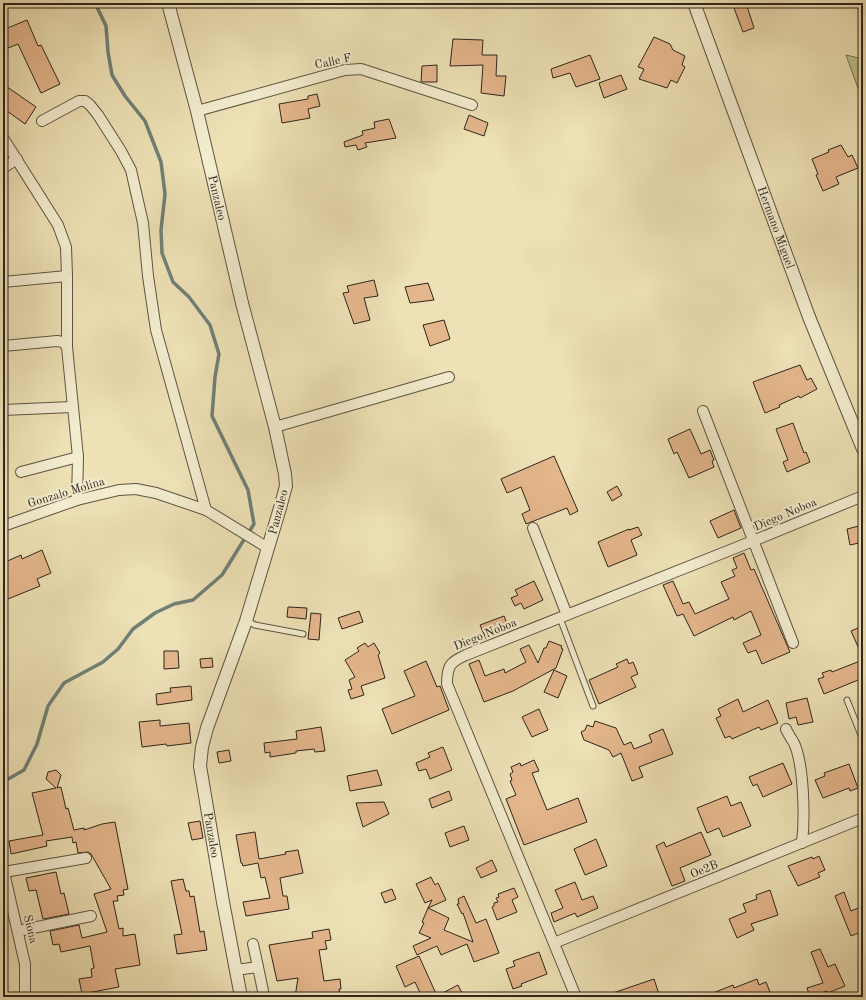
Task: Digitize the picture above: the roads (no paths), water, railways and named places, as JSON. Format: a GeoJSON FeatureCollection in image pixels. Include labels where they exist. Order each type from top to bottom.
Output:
{"type":"FeatureCollection","features":[{"type":"Feature","properties":{"kind":"street","name":"Panzaleo"},"geometry":{"type":"LineString","coordinates":[[168,3],[197,111],[242,303],[275,427],[284,464],[286,486],[246,621],[207,728],[202,747],[200,766],[223,902],[242,997]]}},
{"type":"Feature","properties":{"kind":"street","name":"Hermano Miguel"},"geometry":{"type":"LineString","coordinates":[[694,3],[807,309],[863,449]]}},
{"type":"Feature","properties":{"kind":"street","name":"Calle F"},"geometry":{"type":"LineString","coordinates":[[197,111],[344,70],[361,69],[472,105]]}},
{"type":"Feature","properties":{"kind":"street"},"geometry":{"type":"LineString","coordinates":[[42,121],[79,101],[85,101],[98,115],[131,170],[143,223],[148,276],[156,330],[206,510]]}},
{"type":"Feature","properties":{"kind":"street"},"geometry":{"type":"LineString","coordinates":[[3,138],[58,225],[66,247],[66,347],[78,457],[77,500]]}},
{"type":"Feature","properties":{"kind":"street"},"geometry":{"type":"LineString","coordinates":[[3,168],[17,159]]}},
{"type":"Feature","properties":{"kind":"street"},"geometry":{"type":"LineString","coordinates":[[3,282],[67,276]]}},
{"type":"Feature","properties":{"kind":"street"},"geometry":{"type":"LineString","coordinates":[[3,346],[57,341],[63,342],[66,347]]}},
{"type":"Feature","properties":{"kind":"street"},"geometry":{"type":"LineString","coordinates":[[275,427],[449,378]]}},
{"type":"Feature","properties":{"kind":"street"},"geometry":{"type":"LineString","coordinates":[[3,410],[72,407]]}},
{"type":"Feature","properties":{"kind":"street"},"geometry":{"type":"LineString","coordinates":[[703,411],[793,643]]}},
{"type":"Feature","properties":{"kind":"street"},"geometry":{"type":"LineString","coordinates":[[21,472],[78,457]]}},
{"type":"Feature","properties":{"kind":"street","name":"Gonzalo Molina"},"geometry":{"type":"LineString","coordinates":[[3,526],[77,500],[118,490],[136,489],[156,493],[206,510],[268,548]]}},
{"type":"Feature","properties":{"kind":"street","name":"Diego Noboa"},"geometry":{"type":"LineString","coordinates":[[576,997],[447,684],[447,673],[451,663],[457,659],[753,542],[863,496]]}},
{"type":"Feature","properties":{"kind":"street"},"geometry":{"type":"LineString","coordinates":[[534,528],[564,617]]}},
{"type":"Feature","properties":{"kind":"street"},"geometry":{"type":"LineString","coordinates":[[786,729],[794,744],[800,766],[802,843]]}},
{"type":"Feature","properties":{"kind":"street","name":"Oe2B"},"geometry":{"type":"LineString","coordinates":[[554,943],[863,818]]}},
{"type":"Feature","properties":{"kind":"street"},"geometry":{"type":"LineString","coordinates":[[4,870],[86,858]]}},
{"type":"Feature","properties":{"kind":"street","name":"Siona"},"geometry":{"type":"LineString","coordinates":[[4,870],[26,964],[25,997]]}},
{"type":"Feature","properties":{"kind":"street"},"geometry":{"type":"LineString","coordinates":[[18,931],[91,916]]}},
{"type":"Feature","properties":{"kind":"street"},"geometry":{"type":"LineString","coordinates":[[253,944],[263,990]]}},
{"type":"Feature","properties":{"kind":"street"},"geometry":{"type":"LineString","coordinates":[[236,970],[258,967]]}},
{"type":"Feature","properties":{"kind":"lane"},"geometry":{"type":"LineString","coordinates":[[564,617],[593,706]]}},
{"type":"Feature","properties":{"kind":"lane"},"geometry":{"type":"LineString","coordinates":[[246,621],[255,625],[303,634]]}},
{"type":"Feature","properties":{"kind":"lane"},"geometry":{"type":"LineString","coordinates":[[847,700],[863,740]]}},
{"type":"Feature","properties":{"kind":"waterway"},"geometry":{"type":"LineString","coordinates":[[95,3],[106,26],[112,75],[125,96],[145,121],[161,162],[165,194],[161,230],[162,253],[173,282],[189,297],[210,325],[219,354],[215,377],[212,416],[248,490],[254,524],[249,532]]}},
{"type":"Feature","properties":{"kind":"waterway"},"geometry":{"type":"LineString","coordinates":[[857,3],[863,19]]}},
{"type":"Feature","properties":{"kind":"waterway"},"geometry":{"type":"LineString","coordinates":[[3,782],[24,770],[37,744],[48,706],[64,683],[103,662],[118,649],[133,629],[155,613],[174,604],[193,600],[222,575],[245,538]]}}]}
